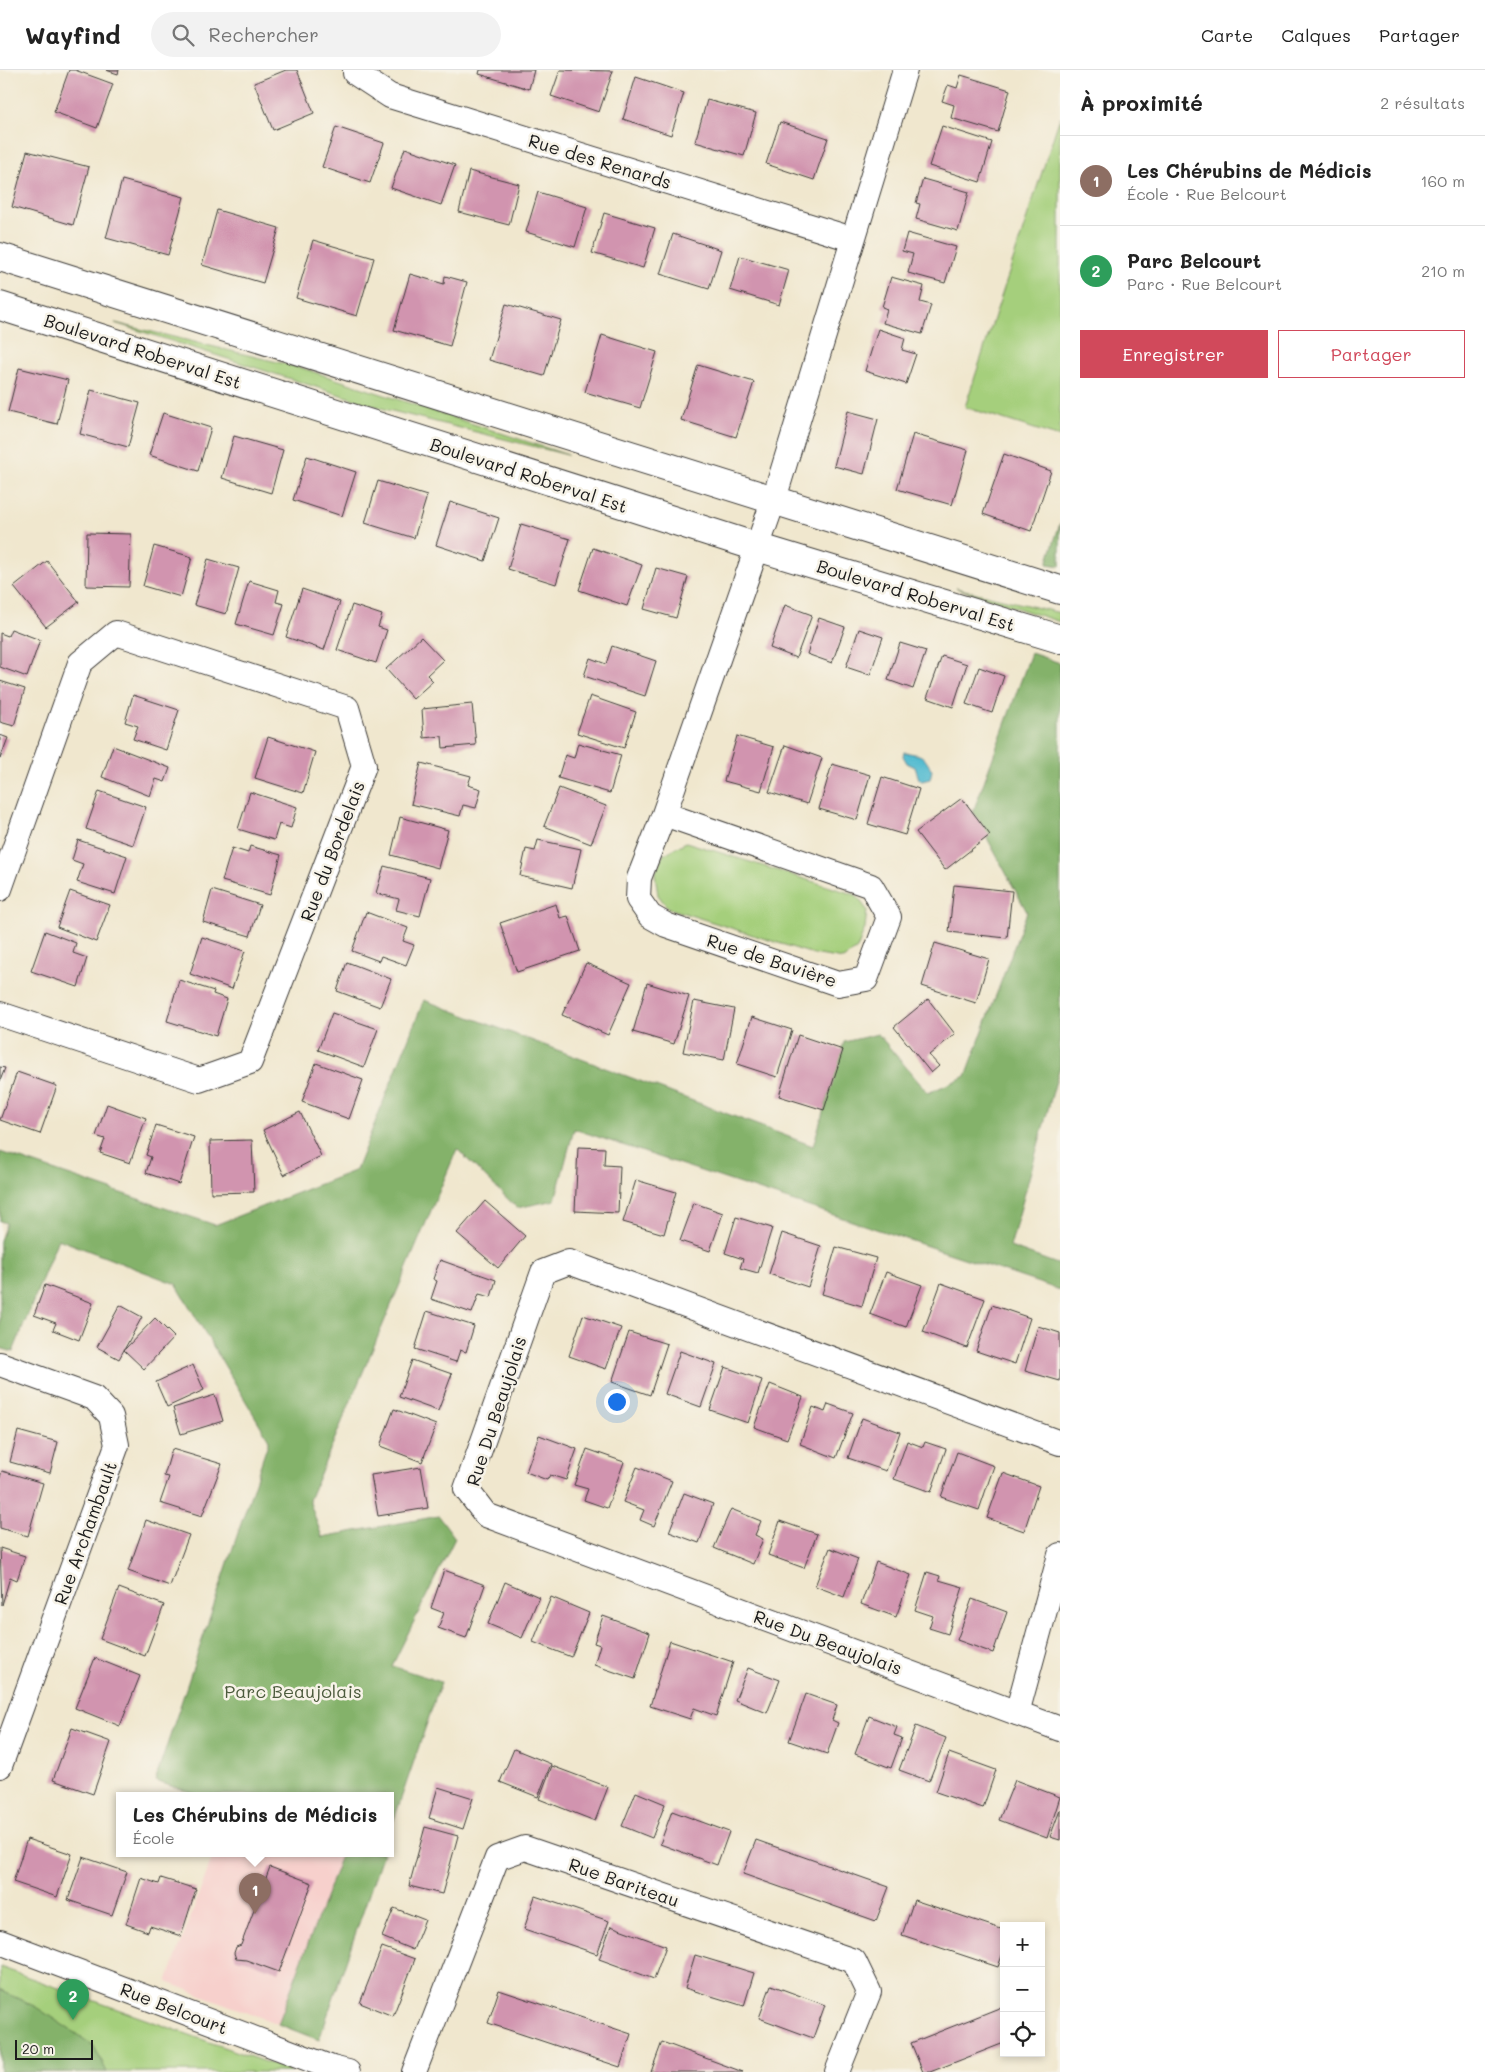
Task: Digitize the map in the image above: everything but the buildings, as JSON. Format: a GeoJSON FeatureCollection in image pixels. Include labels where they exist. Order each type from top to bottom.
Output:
{"type":"FeatureCollection","features":[{"type":"Feature","properties":{"kind":"street","name":"Rue des Renards"},"geometry":{"type":"LineString","coordinates":[[355,70],[355,73],[390,96],[852,239]]}},
{"type":"Feature","properties":{"kind":"street"},"geometry":{"type":"LineString","coordinates":[[774,498],[905,70]]}},
{"type":"Feature","properties":{"kind":"street"},"geometry":{"type":"LineString","coordinates":[[0,257],[774,498],[1060,590]]}},
{"type":"Feature","properties":{"kind":"street","name":"Boulevard Roberval Est"},"geometry":{"type":"LineString","coordinates":[[0,306],[757,547],[1060,639]]}},
{"type":"Feature","properties":{"kind":"street","name":"Rue de Bavière"},"geometry":{"type":"LineString","coordinates":[[664,814],[872,886],[890,917],[866,979],[838,984],[666,925],[650,916],[638,899],[639,878],[664,814],[774,498]]}},
{"type":"Feature","properties":{"kind":"street","name":"Rue du Bordelais"},"geometry":{"type":"LineString","coordinates":[[0,1014],[199,1080],[250,1062],[364,766],[347,708],[116,633],[80,663],[1,883]]}},
{"type":"Feature","properties":{"kind":"street","name":"Rue Du Beaujolais"},"geometry":{"type":"LineString","coordinates":[[1060,1443],[569,1262],[543,1272],[466,1489],[486,1515],[1060,1729]]}},
{"type":"Feature","properties":{"kind":"street","name":"Rue Archambault"},"geometry":{"type":"LineString","coordinates":[[0,1364],[94,1398],[111,1416],[117,1445],[0,1766]]}},
{"type":"Feature","properties":{"kind":"street"},"geometry":{"type":"LineString","coordinates":[[1017,1713],[1060,1555]]}},
{"type":"Feature","properties":{"kind":"street","name":"Rue Bariteau"},"geometry":{"type":"LineString","coordinates":[[414,2072],[497,1858],[525,1848],[854,1961],[869,1992],[837,2072]]}},
{"type":"Feature","properties":{"kind":"street","name":"Rue Belcourt"},"geometry":{"type":"LineString","coordinates":[[0,1942],[332,2068],[348,2072]]}},
{"type":"Feature","properties":{"kind":"shaded area"},"geometry":{"type":"Polygon","coordinates":[[[213,1857],[341,1857],[278,2024],[167,1982],[213,1857]]]}},
{"type":"Feature","properties":{"kind":"green space"},"geometry":{"type":"Polygon","coordinates":[[[1060,117],[1060,437],[965,407],[1060,117]]]}},
{"type":"Feature","properties":{"kind":"green space"},"geometry":{"type":"Polygon","coordinates":[[[115,323],[302,368],[568,455],[388,410],[115,323]]]}},
{"type":"Feature","properties":{"kind":"green space"},"geometry":{"type":"Polygon","coordinates":[[[1060,523],[1060,566],[1047,564],[1060,523]]]}},
{"type":"Feature","properties":{"kind":"green space"},"geometry":{"type":"Polygon","coordinates":[[[956,588],[1060,613],[1060,622],[956,588]]]}},
{"type":"Feature","properties":{"kind":"green space","name":"Parc Beaujolais"},"geometry":{"type":"Polygon","coordinates":[[[1031,653],[1060,663],[1060,1066],[1010,1247],[1060,1265],[1060,1290],[574,1129],[555,1200],[517,1208],[457,1149],[309,1500],[322,1537],[439,1516],[455,1538],[392,1666],[441,1682],[394,1819],[394,1792],[190,1792],[155,1781],[269,1440],[176,1284],[58,1239],[13,1352],[0,1348],[0,1241],[6,1223],[0,1221],[0,1152],[215,1225],[356,1170],[424,1000],[813,1146],[844,1042],[878,1034],[928,1093],[966,1076],[1027,912],[973,812],[1031,653]]]}},
{"type":"Feature","properties":{"kind":"green space"},"geometry":{"type":"Polygon","coordinates":[[[686,842],[856,895],[867,910],[865,928],[857,949],[843,959],[813,954],[668,908],[658,895],[655,874],[663,855],[686,842]]]}},
{"type":"Feature","properties":{"kind":"green space"},"geometry":{"type":"Polygon","coordinates":[[[341,1857],[382,1857],[319,2040],[278,2024],[341,1857]]]}},
{"type":"Feature","properties":{"kind":"green space"},"geometry":{"type":"Polygon","coordinates":[[[0,1967],[293,2072],[0,2072],[0,1967]]]}},
{"type":"Feature","properties":{"kind":"green space"},"geometry":{"type":"Polygon","coordinates":[[[0,1990],[36,2007],[94,2046],[107,2072],[0,2072],[0,1990]]]}},
{"type":"Feature","properties":{"kind":"water"},"geometry":{"type":"Polygon","coordinates":[[[904,752],[924,758],[932,770],[930,779],[922,781],[919,779],[915,767],[907,763],[903,756],[904,752]]]}},
{"type":"Feature","properties":{"kind":"place","name":"Les Chérubins de Médicis"},"geometry":{"type":"Point","coordinates":[255,1914]}},
{"type":"Feature","properties":{"kind":"place","name":"Parc Belcourt"},"geometry":{"type":"Point","coordinates":[73,2020]}}]}
